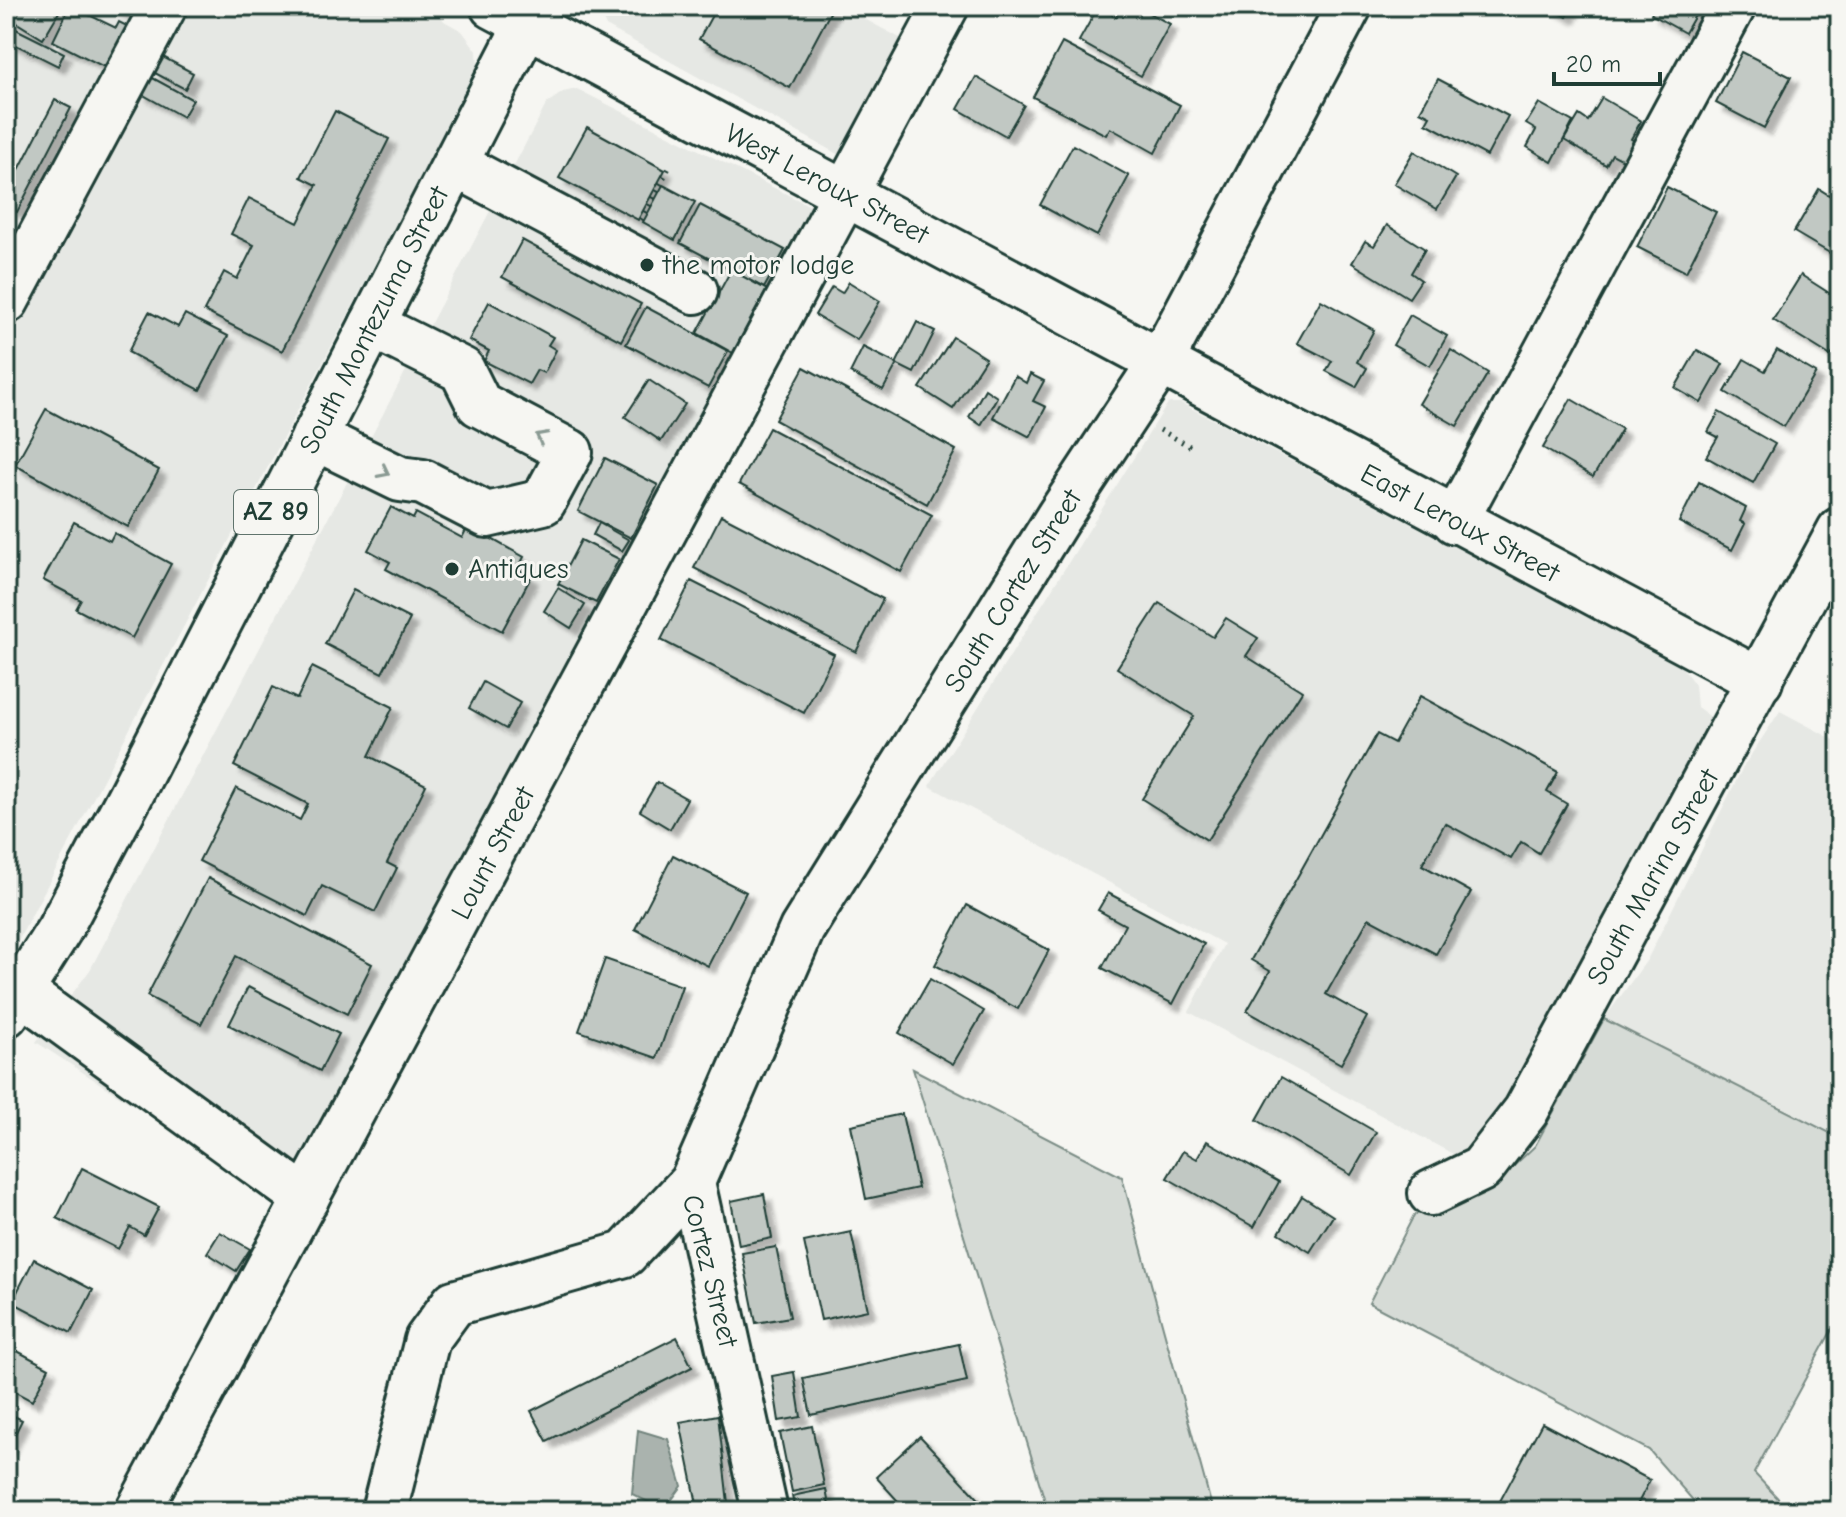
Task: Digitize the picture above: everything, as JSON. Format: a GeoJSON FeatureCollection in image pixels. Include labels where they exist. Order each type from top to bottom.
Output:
{"type":"FeatureCollection","features":[{"type":"Feature","properties":{"kind":"street"},"geometry":{"type":"LineString","coordinates":[[6,301],[164,6]]}},
{"type":"Feature","properties":{"kind":"street","name":"Lount Street"},"geometry":{"type":"LineString","coordinates":[[138,1511],[946,6]]}},
{"type":"Feature","properties":{"kind":"street","name":"South Cortez Street"},"geometry":{"type":"LineString","coordinates":[[692,1182],[802,929],[1059,516],[1160,363],[1349,6]]}},
{"type":"Feature","properties":{"kind":"street"},"geometry":{"type":"LineString","coordinates":[[1455,521],[1733,6]]}},
{"type":"Feature","properties":{"kind":"street","name":"West Leroux Street"},"geometry":{"type":"LineString","coordinates":[[519,12],[1160,363]]}},
{"type":"Feature","properties":{"kind":"street","name":"South Montezuma Street"},"geometry":{"type":"LineString","coordinates":[[13,1002],[59,930],[109,836],[455,164],[519,12]]}},
{"type":"Feature","properties":{"kind":"street"},"geometry":{"type":"LineString","coordinates":[[455,164],[695,291]]}},
{"type":"Feature","properties":{"kind":"street"},"geometry":{"type":"LineString","coordinates":[[314,437],[400,479],[423,482],[487,515],[543,502],[570,452],[479,404],[462,370],[372,325]]}},
{"type":"Feature","properties":{"kind":"street","name":"East Leroux Street"},"geometry":{"type":"LineString","coordinates":[[1160,363],[1760,681]]}},
{"type":"Feature","properties":{"kind":"street","name":"South Marina Street"},"geometry":{"type":"LineString","coordinates":[[1431,1193],[1481,1169],[1526,1111],[1840,530]]}},
{"type":"Feature","properties":{"kind":"street"},"geometry":{"type":"LineString","coordinates":[[13,1002],[306,1199]]}},
{"type":"Feature","properties":{"kind":"street","name":"Cortez Street"},"geometry":{"type":"LineString","coordinates":[[384,1511],[427,1340],[454,1303],[625,1254],[692,1182]]}},
{"type":"Feature","properties":{"kind":"street","name":"Cortez Street"},"geometry":{"type":"LineString","coordinates":[[692,1182],[765,1511]]}},
{"type":"Feature","properties":{"kind":"path"},"geometry":{"type":"LineString","coordinates":[[639,224],[670,166]]}},
{"type":"Feature","properties":{"kind":"path"},"geometry":{"type":"LineString","coordinates":[[1154,427],[1195,449]]}},
{"type":"Feature","properties":{"kind":"shaded area"},"geometry":{"type":"Polygon","coordinates":[[[6,6],[434,6],[444,21],[462,31],[477,51],[478,68],[17,943],[6,955],[6,6]]]}},
{"type":"Feature","properties":{"kind":"shaded area"},"geometry":{"type":"Polygon","coordinates":[[[601,6],[840,6],[932,55],[868,171],[606,26],[601,6]]]}},
{"type":"Feature","properties":{"kind":"shaded area"},"geometry":{"type":"Polygon","coordinates":[[[577,89],[842,222],[304,1216],[36,1042],[90,970],[547,103],[563,92],[577,89]]]}},
{"type":"Feature","properties":{"kind":"shaded area"},"geometry":{"type":"Polygon","coordinates":[[[1168,403],[1181,403],[1681,666],[1695,685],[1697,707],[1719,723],[1516,1107],[1466,1161],[1189,1012],[1224,944],[929,786],[1168,403]]]}},
{"type":"Feature","properties":{"kind":"shaded area"},"geometry":{"type":"Polygon","coordinates":[[[1780,711],[1840,743],[1840,1138],[1604,1019],[1647,960],[1743,767],[1780,711]]]}},
{"type":"Feature","properties":{"kind":"shaded area"},"geometry":{"type":"Polygon","coordinates":[[[1604,1019],[1840,1138],[1840,1315],[1754,1473],[1790,1511],[1694,1511],[1698,1506],[1649,1450],[1369,1303],[1414,1215],[1500,1179],[1535,1146],[1604,1019]]]}},
{"type":"Feature","properties":{"kind":"shaded area"},"geometry":{"type":"Polygon","coordinates":[[[913,1069],[1122,1177],[1213,1511],[1048,1511],[913,1069]]]}},
{"type":"Feature","properties":{"kind":"shaded area"},"geometry":{"type":"Polygon","coordinates":[[[638,1430],[668,1439],[682,1486],[664,1510],[632,1494],[638,1430]]]}},
{"type":"Feature","properties":{"kind":"building"},"geometry":{"type":"Polygon","coordinates":[[[7,6],[62,7],[43,39],[6,16],[7,6]]]}},
{"type":"Feature","properties":{"kind":"building"},"geometry":{"type":"Polygon","coordinates":[[[70,6],[86,6],[90,8],[87,14],[116,28],[119,22],[133,29],[112,71],[53,41],[70,6]]]}},
{"type":"Feature","properties":{"kind":"building"},"geometry":{"type":"Polygon","coordinates":[[[111,6],[136,6],[131,16],[111,6]]]}},
{"type":"Feature","properties":{"kind":"building"},"geometry":{"type":"Polygon","coordinates":[[[717,6],[833,7],[790,88],[699,39],[717,6]]]}},
{"type":"Feature","properties":{"kind":"building"},"geometry":{"type":"Polygon","coordinates":[[[1121,6],[1136,6],[1170,24],[1141,76],[1079,41],[1098,7],[1116,17],[1121,6]]]}},
{"type":"Feature","properties":{"kind":"building"},"geometry":{"type":"Polygon","coordinates":[[[1547,6],[1573,6],[1567,17],[1547,6]]]}},
{"type":"Feature","properties":{"kind":"building"},"geometry":{"type":"Polygon","coordinates":[[[1652,6],[1691,6],[1698,10],[1685,33],[1651,14],[1652,6]]]}},
{"type":"Feature","properties":{"kind":"building"},"geometry":{"type":"Polygon","coordinates":[[[6,24],[64,53],[58,66],[6,40],[6,24]]]}},
{"type":"Feature","properties":{"kind":"building"},"geometry":{"type":"Polygon","coordinates":[[[1062,43],[1180,105],[1155,153],[1110,128],[1106,135],[1033,97],[1062,43]]]}},
{"type":"Feature","properties":{"kind":"building"},"geometry":{"type":"Polygon","coordinates":[[[1742,52],[1791,77],[1764,128],[1716,103],[1742,52]]]}},
{"type":"Feature","properties":{"kind":"building"},"geometry":{"type":"Polygon","coordinates":[[[161,56],[193,73],[185,89],[153,72],[161,56]]]}},
{"type":"Feature","properties":{"kind":"building"},"geometry":{"type":"Polygon","coordinates":[[[149,76],[193,100],[183,117],[140,93],[149,76]]]}},
{"type":"Feature","properties":{"kind":"building"},"geometry":{"type":"Polygon","coordinates":[[[976,77],[1024,105],[1006,136],[958,109],[976,77]]]}},
{"type":"Feature","properties":{"kind":"building"},"geometry":{"type":"Polygon","coordinates":[[[1438,79],[1508,116],[1487,156],[1426,123],[1430,116],[1420,111],[1438,79]]]}},
{"type":"Feature","properties":{"kind":"building"},"geometry":{"type":"Polygon","coordinates":[[[1602,98],[1641,121],[1631,139],[1636,142],[1625,161],[1612,154],[1606,165],[1564,140],[1579,115],[1588,121],[1602,98]]]}},
{"type":"Feature","properties":{"kind":"building"},"geometry":{"type":"Polygon","coordinates":[[[55,100],[71,108],[17,212],[6,206],[6,186],[10,187],[55,100]]]}},
{"type":"Feature","properties":{"kind":"building"},"geometry":{"type":"Polygon","coordinates":[[[1539,103],[1573,122],[1552,162],[1527,147],[1536,130],[1526,124],[1539,103]]]}},
{"type":"Feature","properties":{"kind":"building"},"geometry":{"type":"Polygon","coordinates":[[[335,111],[389,139],[282,351],[204,311],[224,272],[237,279],[254,245],[231,234],[249,198],[298,223],[317,185],[301,177],[335,111]]]}},
{"type":"Feature","properties":{"kind":"building"},"geometry":{"type":"Polygon","coordinates":[[[587,127],[665,170],[638,220],[559,178],[587,127]]]}},
{"type":"Feature","properties":{"kind":"building"},"geometry":{"type":"Polygon","coordinates":[[[1073,145],[1129,176],[1097,236],[1040,205],[1073,145]]]}},
{"type":"Feature","properties":{"kind":"building"},"geometry":{"type":"Polygon","coordinates":[[[1414,151],[1456,177],[1437,209],[1394,184],[1414,151]]]}},
{"type":"Feature","properties":{"kind":"building"},"geometry":{"type":"Polygon","coordinates":[[[1837,180],[1840,182],[1840,259],[1794,232],[1819,189],[1829,195],[1837,180]]]}},
{"type":"Feature","properties":{"kind":"building"},"geometry":{"type":"Polygon","coordinates":[[[663,185],[695,202],[675,240],[643,222],[663,185]]]}},
{"type":"Feature","properties":{"kind":"building"},"geometry":{"type":"Polygon","coordinates":[[[1667,187],[1716,212],[1686,272],[1637,247],[1667,187]]]}},
{"type":"Feature","properties":{"kind":"building"},"geometry":{"type":"Polygon","coordinates":[[[700,205],[785,250],[764,288],[680,243],[700,205]]]}},
{"type":"Feature","properties":{"kind":"building"},"geometry":{"type":"Polygon","coordinates":[[[1387,225],[1425,249],[1411,273],[1421,280],[1409,298],[1352,263],[1365,241],[1374,246],[1387,225]]]}},
{"type":"Feature","properties":{"kind":"building"},"geometry":{"type":"Polygon","coordinates":[[[522,240],[641,304],[621,341],[502,277],[522,240]]]}},
{"type":"Feature","properties":{"kind":"building"},"geometry":{"type":"Polygon","coordinates":[[[731,270],[767,290],[733,353],[697,333],[731,270]]]}},
{"type":"Feature","properties":{"kind":"building"},"geometry":{"type":"Polygon","coordinates":[[[1801,275],[1840,300],[1840,315],[1836,322],[1840,325],[1840,342],[1831,356],[1773,320],[1801,275]]]}},
{"type":"Feature","properties":{"kind":"building"},"geometry":{"type":"Polygon","coordinates":[[[849,282],[880,301],[857,340],[815,315],[832,287],[842,293],[849,282]]]}},
{"type":"Feature","properties":{"kind":"building"},"geometry":{"type":"Polygon","coordinates":[[[1321,300],[1374,330],[1357,362],[1367,368],[1356,387],[1326,371],[1332,361],[1297,343],[1321,300]]]}},
{"type":"Feature","properties":{"kind":"building"},"geometry":{"type":"Polygon","coordinates":[[[489,302],[553,337],[548,345],[556,350],[544,373],[537,370],[529,384],[484,361],[489,351],[469,340],[489,302]]]}},
{"type":"Feature","properties":{"kind":"building"},"geometry":{"type":"Polygon","coordinates":[[[646,307],[728,351],[708,388],[626,344],[646,307]]]}},
{"type":"Feature","properties":{"kind":"building"},"geometry":{"type":"Polygon","coordinates":[[[149,312],[178,327],[185,314],[228,336],[200,390],[128,352],[149,312]]]}},
{"type":"Feature","properties":{"kind":"building"},"geometry":{"type":"Polygon","coordinates":[[[1410,315],[1447,336],[1430,366],[1393,345],[1410,315]]]}},
{"type":"Feature","properties":{"kind":"building"},"geometry":{"type":"Polygon","coordinates":[[[917,322],[935,331],[914,373],[896,364],[917,322]]]}},
{"type":"Feature","properties":{"kind":"building"},"geometry":{"type":"Polygon","coordinates":[[[953,337],[986,358],[953,409],[920,388],[953,337]]]}},
{"type":"Feature","properties":{"kind":"building"},"geometry":{"type":"Polygon","coordinates":[[[863,347],[897,364],[883,390],[850,373],[863,347]]]}},
{"type":"Feature","properties":{"kind":"building"},"geometry":{"type":"Polygon","coordinates":[[[1451,350],[1488,373],[1457,426],[1419,404],[1451,350]]]}},
{"type":"Feature","properties":{"kind":"building"},"geometry":{"type":"Polygon","coordinates":[[[1697,350],[1723,364],[1701,403],[1675,388],[1697,350]]]}},
{"type":"Feature","properties":{"kind":"building"},"geometry":{"type":"Polygon","coordinates":[[[1777,350],[1816,373],[1784,427],[1725,392],[1744,359],[1765,371],[1777,350]]]}},
{"type":"Feature","properties":{"kind":"building"},"geometry":{"type":"Polygon","coordinates":[[[804,367],[956,450],[927,504],[775,420],[804,367]]]}},
{"type":"Feature","properties":{"kind":"building"},"geometry":{"type":"Polygon","coordinates":[[[1030,374],[1044,381],[1033,401],[1046,407],[1030,437],[993,417],[1015,376],[1026,383],[1030,374]]]}},
{"type":"Feature","properties":{"kind":"building"},"geometry":{"type":"Polygon","coordinates":[[[649,380],[685,404],[661,441],[625,417],[649,380]]]}},
{"type":"Feature","properties":{"kind":"building"},"geometry":{"type":"Polygon","coordinates":[[[985,389],[997,397],[981,425],[969,417],[985,389]]]}},
{"type":"Feature","properties":{"kind":"building"},"geometry":{"type":"Polygon","coordinates":[[[1571,399],[1622,429],[1593,477],[1543,448],[1571,399]]]}},
{"type":"Feature","properties":{"kind":"building"},"geometry":{"type":"Polygon","coordinates":[[[46,409],[159,470],[128,527],[15,465],[46,409]]]}},
{"type":"Feature","properties":{"kind":"building"},"geometry":{"type":"Polygon","coordinates":[[[1719,412],[1775,444],[1753,483],[1706,457],[1718,437],[1708,432],[1719,412]]]}},
{"type":"Feature","properties":{"kind":"building"},"geometry":{"type":"Polygon","coordinates":[[[769,428],[932,515],[901,572],[739,484],[769,428]]]}},
{"type":"Feature","properties":{"kind":"building"},"geometry":{"type":"Polygon","coordinates":[[[605,458],[658,485],[631,538],[578,511],[605,458]]]}},
{"type":"Feature","properties":{"kind":"building"},"geometry":{"type":"Polygon","coordinates":[[[1699,482],[1746,508],[1740,521],[1745,524],[1732,550],[1679,522],[1699,482]]]}},
{"type":"Feature","properties":{"kind":"building","name":"Antiques"},"geometry":{"type":"Polygon","coordinates":[[[391,507],[413,519],[416,513],[462,538],[468,526],[524,557],[518,569],[531,577],[502,631],[386,569],[390,562],[368,550],[391,507]]]}},
{"type":"Feature","properties":{"kind":"building"},"geometry":{"type":"Polygon","coordinates":[[[721,515],[883,599],[856,652],[694,568],[721,515]]]}},
{"type":"Feature","properties":{"kind":"building"},"geometry":{"type":"Polygon","coordinates":[[[74,522],[110,541],[114,533],[171,564],[132,638],[76,609],[81,600],[43,580],[74,522]]]}},
{"type":"Feature","properties":{"kind":"building"},"geometry":{"type":"Polygon","coordinates":[[[599,523],[629,540],[622,551],[593,535],[599,523]]]}},
{"type":"Feature","properties":{"kind":"building"},"geometry":{"type":"Polygon","coordinates":[[[581,540],[619,559],[596,603],[558,584],[581,540]]]}},
{"type":"Feature","properties":{"kind":"building"},"geometry":{"type":"Polygon","coordinates":[[[691,581],[834,654],[804,713],[661,640],[691,581]]]}},
{"type":"Feature","properties":{"kind":"building"},"geometry":{"type":"Polygon","coordinates":[[[558,588],[585,605],[571,628],[544,611],[558,588]]]}},
{"type":"Feature","properties":{"kind":"building"},"geometry":{"type":"Polygon","coordinates":[[[353,590],[410,619],[382,673],[325,644],[353,590]]]}},
{"type":"Feature","properties":{"kind":"building"},"geometry":{"type":"Polygon","coordinates":[[[1159,603],[1213,637],[1226,618],[1258,638],[1246,656],[1302,691],[1207,840],[1142,799],[1194,716],[1117,668],[1159,603]]]}},
{"type":"Feature","properties":{"kind":"building"},"geometry":{"type":"Polygon","coordinates":[[[312,667],[393,707],[369,756],[426,785],[387,863],[397,868],[375,912],[322,886],[307,916],[199,861],[236,788],[300,820],[308,804],[234,766],[273,687],[297,699],[312,667]]]}},
{"type":"Feature","properties":{"kind":"building"},"geometry":{"type":"Polygon","coordinates":[[[483,682],[520,703],[506,729],[469,708],[483,682]]]}},
{"type":"Feature","properties":{"kind":"building"},"geometry":{"type":"Polygon","coordinates":[[[1420,696],[1558,772],[1547,792],[1567,804],[1539,853],[1521,842],[1511,859],[1445,823],[1422,865],[1471,892],[1436,954],[1369,918],[1326,994],[1367,1017],[1341,1064],[1247,1011],[1270,971],[1251,960],[1377,734],[1394,743],[1420,696]]]}},
{"type":"Feature","properties":{"kind":"building"},"geometry":{"type":"Polygon","coordinates":[[[657,782],[687,799],[670,829],[640,811],[657,782]]]}},
{"type":"Feature","properties":{"kind":"building"},"geometry":{"type":"Polygon","coordinates":[[[673,855],[746,892],[708,966],[635,929],[673,855]]]}},
{"type":"Feature","properties":{"kind":"building"},"geometry":{"type":"Polygon","coordinates":[[[208,878],[372,964],[347,1014],[236,956],[201,1024],[147,996],[208,878]]]}},
{"type":"Feature","properties":{"kind":"building"},"geometry":{"type":"Polygon","coordinates":[[[1108,893],[1204,944],[1173,1004],[1102,968],[1125,925],[1098,910],[1108,893]]]}},
{"type":"Feature","properties":{"kind":"building"},"geometry":{"type":"Polygon","coordinates":[[[967,905],[1049,950],[1018,1009],[935,965],[967,905]]]}},
{"type":"Feature","properties":{"kind":"building"},"geometry":{"type":"Polygon","coordinates":[[[605,959],[682,986],[657,1058],[579,1031],[605,959]]]}},
{"type":"Feature","properties":{"kind":"building"},"geometry":{"type":"Polygon","coordinates":[[[930,979],[984,1011],[953,1064],[899,1033],[930,979]]]}},
{"type":"Feature","properties":{"kind":"building"},"geometry":{"type":"Polygon","coordinates":[[[248,987],[339,1034],[320,1071],[229,1025],[248,987]]]}},
{"type":"Feature","properties":{"kind":"building"},"geometry":{"type":"Polygon","coordinates":[[[1281,1077],[1376,1132],[1351,1175],[1257,1120],[1281,1077]]]}},
{"type":"Feature","properties":{"kind":"building"},"geometry":{"type":"Polygon","coordinates":[[[902,1114],[918,1188],[866,1199],[851,1125],[902,1114]]]}},
{"type":"Feature","properties":{"kind":"building"},"geometry":{"type":"Polygon","coordinates":[[[1207,1141],[1279,1182],[1254,1227],[1167,1178],[1183,1151],[1197,1159],[1207,1141]]]}},
{"type":"Feature","properties":{"kind":"building"},"geometry":{"type":"Polygon","coordinates":[[[82,1168],[159,1207],[144,1235],[130,1227],[118,1249],[57,1218],[82,1168]]]}},
{"type":"Feature","properties":{"kind":"building"},"geometry":{"type":"Polygon","coordinates":[[[764,1194],[772,1238],[739,1245],[731,1201],[764,1194]]]}},
{"type":"Feature","properties":{"kind":"building"},"geometry":{"type":"Polygon","coordinates":[[[1302,1196],[1333,1216],[1310,1252],[1279,1233],[1302,1196]]]}},
{"type":"Feature","properties":{"kind":"building"},"geometry":{"type":"Polygon","coordinates":[[[220,1232],[250,1249],[236,1271],[207,1253],[220,1232]]]}},
{"type":"Feature","properties":{"kind":"building"},"geometry":{"type":"Polygon","coordinates":[[[851,1232],[868,1310],[821,1320],[804,1242],[851,1232]]]}},
{"type":"Feature","properties":{"kind":"building"},"geometry":{"type":"Polygon","coordinates":[[[776,1247],[790,1317],[756,1323],[742,1253],[776,1247]]]}},
{"type":"Feature","properties":{"kind":"building"},"geometry":{"type":"Polygon","coordinates":[[[34,1259],[93,1290],[71,1333],[12,1302],[34,1259]]]}},
{"type":"Feature","properties":{"kind":"building"},"geometry":{"type":"Polygon","coordinates":[[[677,1337],[692,1367],[547,1441],[531,1411],[677,1337]]]}},
{"type":"Feature","properties":{"kind":"building"},"geometry":{"type":"Polygon","coordinates":[[[959,1344],[967,1381],[811,1415],[803,1378],[959,1344]]]}},
{"type":"Feature","properties":{"kind":"building"},"geometry":{"type":"Polygon","coordinates":[[[6,1345],[49,1368],[32,1401],[6,1387],[6,1345]]]}},
{"type":"Feature","properties":{"kind":"building"},"geometry":{"type":"Polygon","coordinates":[[[794,1372],[801,1417],[779,1421],[772,1376],[794,1372]]]}},
{"type":"Feature","properties":{"kind":"building"},"geometry":{"type":"Polygon","coordinates":[[[6,1412],[22,1420],[6,1452],[6,1412]]]}},
{"type":"Feature","properties":{"kind":"building"},"geometry":{"type":"Polygon","coordinates":[[[718,1415],[728,1503],[698,1509],[680,1422],[718,1415]]]}},
{"type":"Feature","properties":{"kind":"building"},"geometry":{"type":"Polygon","coordinates":[[[1542,1423],[1650,1480],[1634,1511],[1519,1511],[1500,1501],[1542,1423]]]}},
{"type":"Feature","properties":{"kind":"building"},"geometry":{"type":"Polygon","coordinates":[[[812,1426],[824,1485],[792,1492],[780,1433],[812,1426]]]}},
{"type":"Feature","properties":{"kind":"building"},"geometry":{"type":"Polygon","coordinates":[[[920,1436],[990,1511],[907,1511],[876,1477],[920,1436]]]}},
{"type":"Feature","properties":{"kind":"building"},"geometry":{"type":"Polygon","coordinates":[[[826,1489],[830,1511],[795,1511],[792,1496],[826,1489]]]}},
{"type":"Feature","properties":{"kind":"place","name":"the motor lodge"},"geometry":{"type":"Point","coordinates":[647,265]}},
{"type":"Feature","properties":{"kind":"place","name":"Antiques"},"geometry":{"type":"Point","coordinates":[452,569]}}]}
